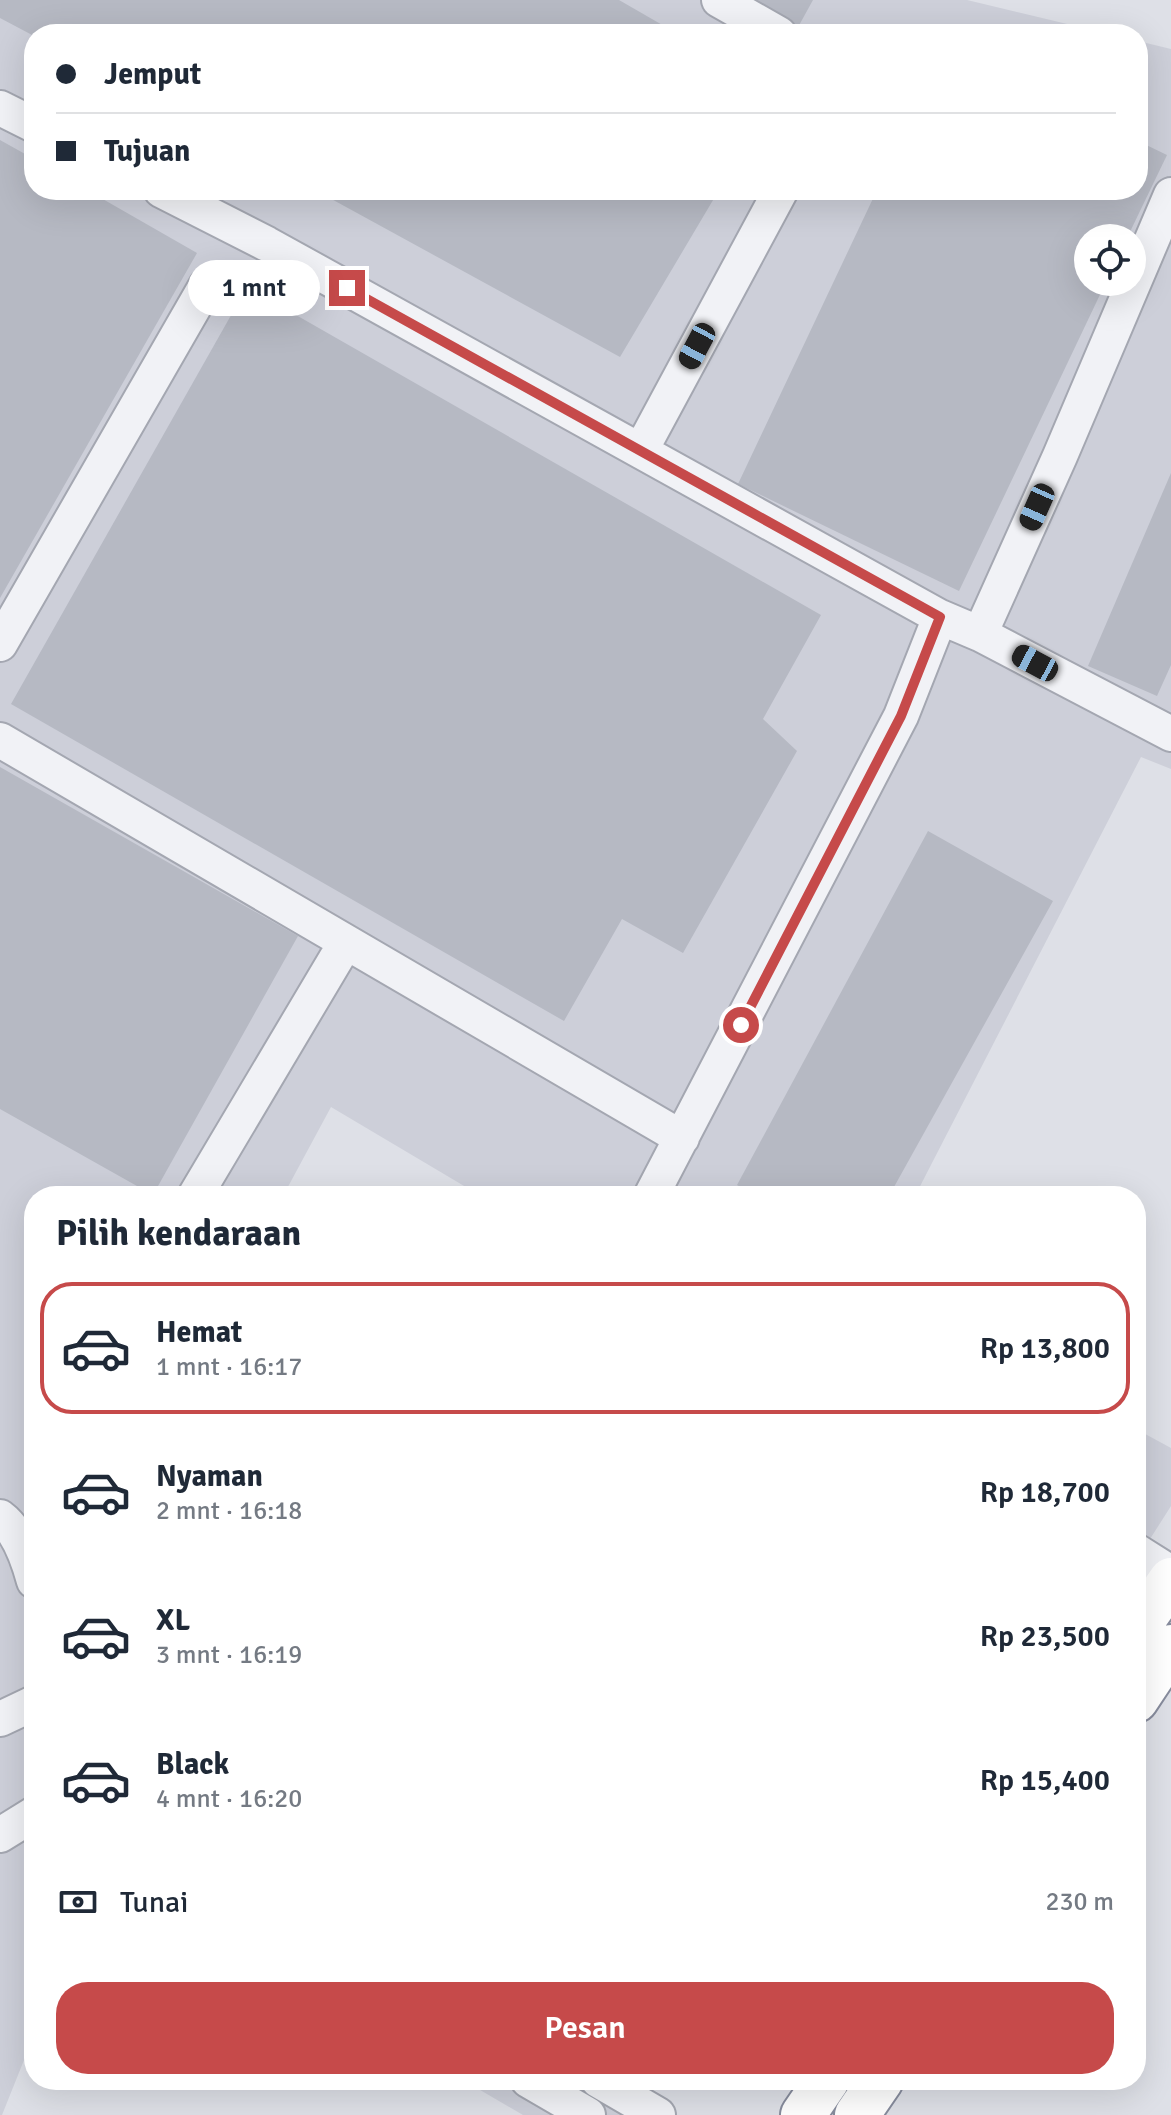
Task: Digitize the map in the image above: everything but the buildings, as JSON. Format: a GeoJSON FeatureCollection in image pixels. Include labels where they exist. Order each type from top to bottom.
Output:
{"type":"FeatureCollection","features":[{"type":"Feature","properties":{"kind":"highway"},"geometry":{"type":"LineString","coordinates":[[1146,1680],[1161,1649],[1171,1580]]}},
{"type":"Feature","properties":{"kind":"highway"},"geometry":{"type":"LineString","coordinates":[[803,2115],[820,2090]]}},
{"type":"Feature","properties":{"kind":"highway"},"geometry":{"type":"LineString","coordinates":[[857,2115],[874,2090]]}},
{"type":"Feature","properties":{"kind":"lane"},"geometry":{"type":"LineString","coordinates":[[719,0],[761,24]]}},
{"type":"Feature","properties":{"kind":"lane"},"geometry":{"type":"LineString","coordinates":[[0,108],[24,120]]}},
{"type":"Feature","properties":{"kind":"lane"},"geometry":{"type":"LineString","coordinates":[[980,634],[1171,195]]}},
{"type":"Feature","properties":{"kind":"lane"},"geometry":{"type":"LineString","coordinates":[[181,200],[267,244],[940,617],[980,634],[1171,734]]}},
{"type":"Feature","properties":{"kind":"lane"},"geometry":{"type":"LineString","coordinates":[[641,450],[776,200]]}},
{"type":"Feature","properties":{"kind":"lane"},"geometry":{"type":"LineString","coordinates":[[0,644],[206,286]]}},
{"type":"Feature","properties":{"kind":"lane"},"geometry":{"type":"LineString","coordinates":[[656,1186],[901,716],[940,617]]}},
{"type":"Feature","properties":{"kind":"lane"},"geometry":{"type":"LineString","coordinates":[[0,740],[682,1138]]}},
{"type":"Feature","properties":{"kind":"lane"},"geometry":{"type":"LineString","coordinates":[[201,1186],[346,942]]}},
{"type":"Feature","properties":{"kind":"lane"},"geometry":{"type":"LineString","coordinates":[[0,1517],[8,1522],[24,1550]]}},
{"type":"Feature","properties":{"kind":"lane"},"geometry":{"type":"LineString","coordinates":[[1146,1557],[1171,1573]]}},
{"type":"Feature","properties":{"kind":"lane"},"geometry":{"type":"LineString","coordinates":[[0,1719],[24,1708]]}},
{"type":"Feature","properties":{"kind":"lane"},"geometry":{"type":"LineString","coordinates":[[0,1835],[24,1820]]}},
{"type":"Feature","properties":{"kind":"lane"},"geometry":{"type":"LineString","coordinates":[[545,2090],[588,2115]]}},
{"type":"Feature","properties":{"kind":"lane"},"geometry":{"type":"LineString","coordinates":[[615,2090],[658,2115]]}},
{"type":"Feature","properties":{"kind":"shaded area"},"geometry":{"type":"Polygon","coordinates":[[[0,0],[967,0],[1067,24],[24,24],[24,200],[1148,200],[1148,43],[1171,49],[1171,769],[1141,757],[920,1186],[464,1186],[331,1107],[288,1186],[24,1186],[24,2060],[0,2115],[0,0]]]}},
{"type":"Feature","properties":{"kind":"shaded area"},"geometry":{"type":"Polygon","coordinates":[[[1146,1434],[1171,1448],[1171,1506],[1146,1545],[1146,1434]]]}},
{"type":"Feature","properties":{"kind":"shaded area"},"geometry":{"type":"Polygon","coordinates":[[[480,2090],[587,2090],[630,2115],[523,2115],[480,2090]]]}},
{"type":"Feature","properties":{"kind":"route"},"geometry":{"type":"LineString","coordinates":[[347,288],[940,617],[901,716],[741,1025]]}}]}
